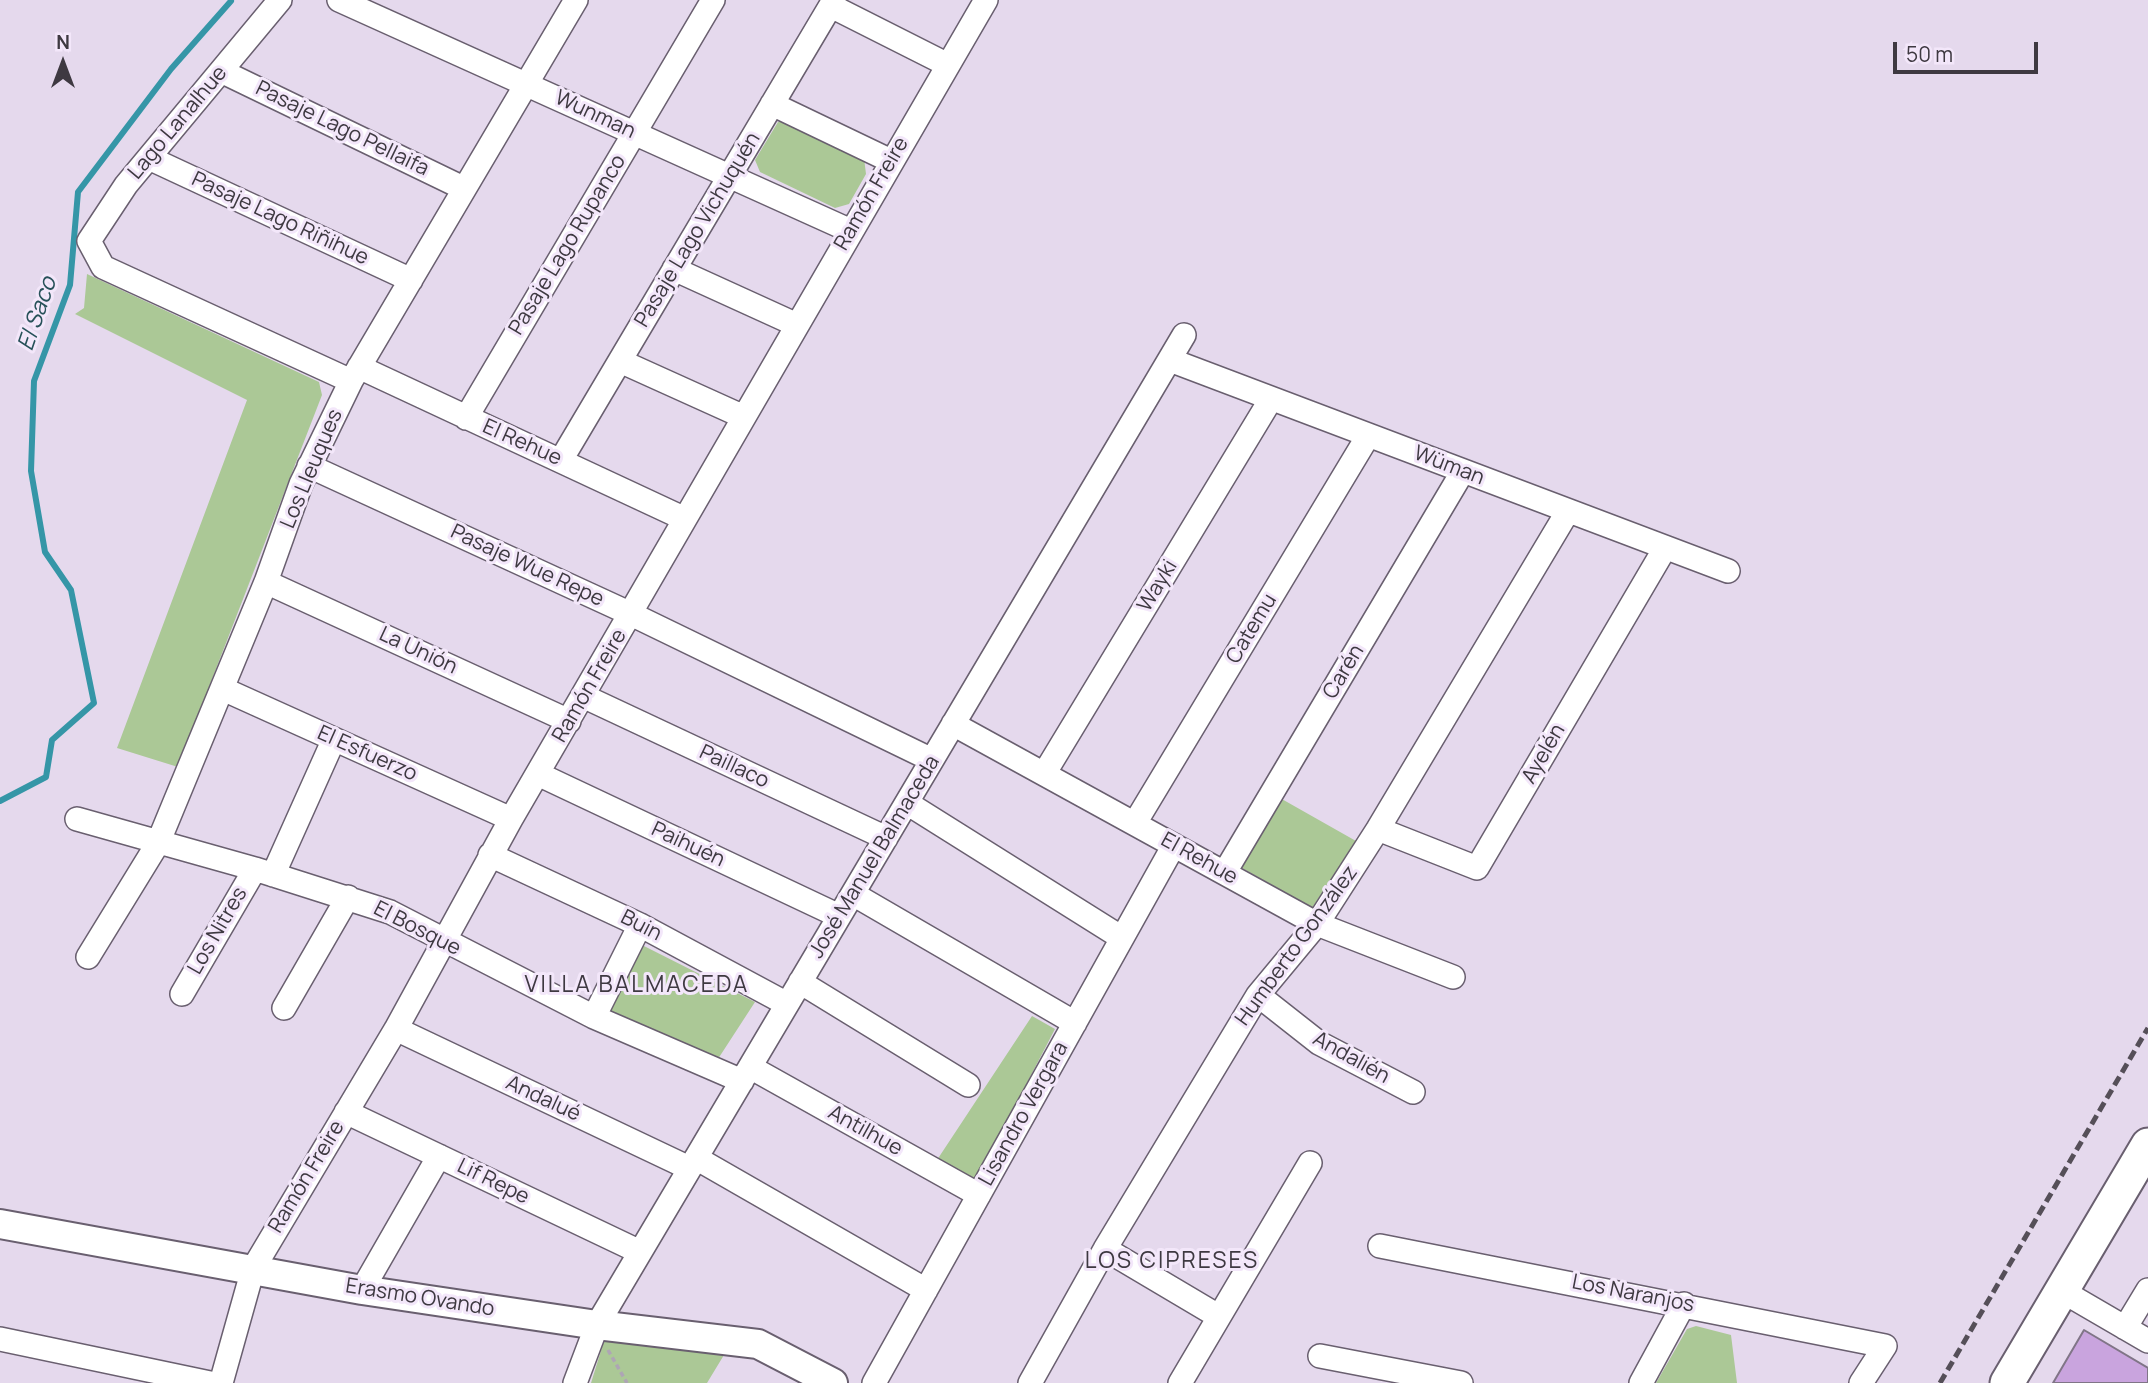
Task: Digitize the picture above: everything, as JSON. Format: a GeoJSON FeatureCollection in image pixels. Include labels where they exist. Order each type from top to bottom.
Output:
{"type":"FeatureCollection","features":[{"type":"Feature","properties":{"kind":"main road"},"geometry":{"type":"LineString","coordinates":[[2007,1383],[2148,1145]]}},
{"type":"Feature","properties":{"kind":"street","name":"Lago Lanalhue"},"geometry":{"type":"LineString","coordinates":[[94,253],[90,236],[149,158],[280,0]]}},
{"type":"Feature","properties":{"kind":"street","name":"Wunman"},"geometry":{"type":"LineString","coordinates":[[339,0],[851,231]]}},
{"type":"Feature","properties":{"kind":"street","name":"Los Lleuques"},"geometry":{"type":"LineString","coordinates":[[88,957],[158,843],[266,582],[309,466],[355,374],[576,0]]}},
{"type":"Feature","properties":{"kind":"street","name":"Pasaje Lago Rupanco"},"geometry":{"type":"LineString","coordinates":[[466,418],[713,0]]}},
{"type":"Feature","properties":{"kind":"street","name":"Ramón Freire"},"geometry":{"type":"LineString","coordinates":[[221,1383],[253,1269],[396,1029],[510,820],[986,0]]}},
{"type":"Feature","properties":{"kind":"street"},"geometry":{"type":"LineString","coordinates":[[832,3],[948,65]]}},
{"type":"Feature","properties":{"kind":"street","name":"Pasaje Lago Vichuquén"},"geometry":{"type":"LineString","coordinates":[[561,460],[832,3]]}},
{"type":"Feature","properties":{"kind":"street","name":"Pasaje Lago Pellaifa"},"geometry":{"type":"LineString","coordinates":[[221,71],[463,188]]}},
{"type":"Feature","properties":{"kind":"street"},"geometry":{"type":"LineString","coordinates":[[772,104],[891,161]]}},
{"type":"Feature","properties":{"kind":"street","name":"Pasaje Lago Riñihue"},"geometry":{"type":"LineString","coordinates":[[149,158],[411,280]]}},
{"type":"Feature","properties":{"kind":"street","name":"El Rehue"},"geometry":{"type":"LineString","coordinates":[[94,253],[103,267],[114,272],[466,418],[685,519]]}},
{"type":"Feature","properties":{"kind":"street"},"geometry":{"type":"LineString","coordinates":[[674,269],[797,325]]}},
{"type":"Feature","properties":{"kind":"street","name":"José Manuel Balmaceda"},"geometry":{"type":"LineString","coordinates":[[575,1383],[640,1252],[1184,335]]}},
{"type":"Feature","properties":{"kind":"street","name":"Wüman"},"geometry":{"type":"LineString","coordinates":[[1170,360],[1728,571]]}},
{"type":"Feature","properties":{"kind":"street"},"geometry":{"type":"LineString","coordinates":[[620,361],[744,417]]}},
{"type":"Feature","properties":{"kind":"street","name":"Wayki"},"geometry":{"type":"LineString","coordinates":[[1044,774],[1271,399]]}},
{"type":"Feature","properties":{"kind":"street","name":"Catemu"},"geometry":{"type":"LineString","coordinates":[[1135,823],[1368,436]]}},
{"type":"Feature","properties":{"kind":"street","name":"Pasaje Wue Repe"},"geometry":{"type":"LineString","coordinates":[[309,466],[631,614],[932,761]]}},
{"type":"Feature","properties":{"kind":"street","name":"Carén"},"geometry":{"type":"LineString","coordinates":[[1225,872],[1463,471]]}},
{"type":"Feature","properties":{"kind":"street","name":"Humberto González"},"geometry":{"type":"LineString","coordinates":[[1030,1383],[1105,1249],[1258,995],[1317,924],[1378,830],[1568,511]]}},
{"type":"Feature","properties":{"kind":"street","name":"Ayelén"},"geometry":{"type":"LineString","coordinates":[[1378,830],[1477,868],[1665,548]]}},
{"type":"Feature","properties":{"kind":"street","name":"La Unión"},"geometry":{"type":"LineString","coordinates":[[266,582],[569,721]]}},
{"type":"Feature","properties":{"kind":"street","name":"El Esfuerzo"},"geometry":{"type":"LineString","coordinates":[[223,689],[510,820]]}},
{"type":"Feature","properties":{"kind":"street","name":"Paillaco"},"geometry":{"type":"LineString","coordinates":[[583,696],[886,838]]}},
{"type":"Feature","properties":{"kind":"street","name":"El Rehue"},"geometry":{"type":"LineString","coordinates":[[953,724],[1317,924],[1453,977]]}},
{"type":"Feature","properties":{"kind":"street","name":"Los Nitres"},"geometry":{"type":"LineString","coordinates":[[182,994],[264,872],[334,739]]}},
{"type":"Feature","properties":{"kind":"street","name":"Paihuén"},"geometry":{"type":"LineString","coordinates":[[538,774],[839,916]]}},
{"type":"Feature","properties":{"kind":"street"},"geometry":{"type":"LineString","coordinates":[[907,803],[1122,938]]}},
{"type":"Feature","properties":{"kind":"street","name":"El Bosque"},"geometry":{"type":"LineString","coordinates":[[77,819],[264,872],[390,912],[443,942],[594,1017],[746,1074]]}},
{"type":"Feature","properties":{"kind":"street","name":"Lisandro Vergara"},"geometry":{"type":"LineString","coordinates":[[874,1383],[1174,845]]}},
{"type":"Feature","properties":{"kind":"street","name":"Buin"},"geometry":{"type":"LineString","coordinates":[[490,855],[640,925],[787,1004]]}},
{"type":"Feature","properties":{"kind":"street"},"geometry":{"type":"LineString","coordinates":[[853,894],[1075,1023]]}},
{"type":"Feature","properties":{"kind":"street"},"geometry":{"type":"LineString","coordinates":[[284,1008],[348,897]]}},
{"type":"Feature","properties":{"kind":"street"},"geometry":{"type":"LineString","coordinates":[[594,1017],[640,925]]}},
{"type":"Feature","properties":{"kind":"street"},"geometry":{"type":"LineString","coordinates":[[800,982],[968,1085]]}},
{"type":"Feature","properties":{"kind":"street","name":"Andalién"},"geometry":{"type":"LineString","coordinates":[[1258,995],[1319,1043],[1413,1092]]}},
{"type":"Feature","properties":{"kind":"street","name":"Andalué"},"geometry":{"type":"LineString","coordinates":[[396,1029],[692,1163],[926,1290]]}},
{"type":"Feature","properties":{"kind":"street","name":"Antilhue"},"geometry":{"type":"LineString","coordinates":[[746,1074],[979,1195]]}},
{"type":"Feature","properties":{"kind":"street","name":"Lif Repe"},"geometry":{"type":"LineString","coordinates":[[346,1112],[640,1252]]}},
{"type":"Feature","properties":{"kind":"street"},"geometry":{"type":"LineString","coordinates":[[362,1290],[439,1156]]}},
{"type":"Feature","properties":{"kind":"street"},"geometry":{"type":"LineString","coordinates":[[1180,1383],[1310,1163]]}},
{"type":"Feature","properties":{"kind":"street","name":"Erasmo Ovando"},"geometry":{"type":"LineString","coordinates":[[0,1224],[601,1334],[758,1344],[833,1383]]}},
{"type":"Feature","properties":{"kind":"street","name":"Los Naranjos"},"geometry":{"type":"LineString","coordinates":[[1380,1245],[1885,1346],[1861,1383]]}},
{"type":"Feature","properties":{"kind":"street"},"geometry":{"type":"LineString","coordinates":[[1105,1249],[1219,1316]]}},
{"type":"Feature","properties":{"kind":"street"},"geometry":{"type":"LineString","coordinates":[[2126,1328],[2148,1290]]}},
{"type":"Feature","properties":{"kind":"street"},"geometry":{"type":"LineString","coordinates":[[2062,1291],[2148,1342]]}},
{"type":"Feature","properties":{"kind":"street"},"geometry":{"type":"LineString","coordinates":[[1641,1383],[1684,1304]]}},
{"type":"Feature","properties":{"kind":"street"},"geometry":{"type":"LineString","coordinates":[[0,1339],[210,1383]]}},
{"type":"Feature","properties":{"kind":"street"},"geometry":{"type":"LineString","coordinates":[[1320,1356],[1461,1383]]}},
{"type":"Feature","properties":{"kind":"path"},"geometry":{"type":"LineString","coordinates":[[601,1334],[626,1383]]}},
{"type":"Feature","properties":{"kind":"green space"},"geometry":{"type":"Polygon","coordinates":[[[790,120],[864,158],[866,174],[849,204],[835,208],[760,172],[755,160],[778,122],[790,120]]]}},
{"type":"Feature","properties":{"kind":"green space"},"geometry":{"type":"Polygon","coordinates":[[[87,274],[319,382],[322,395],[178,767],[117,748],[247,400],[75,314],[84,308],[87,274]]]}},
{"type":"Feature","properties":{"kind":"green space"},"geometry":{"type":"Polygon","coordinates":[[[1280,798],[1356,841],[1312,908],[1242,868],[1280,798]]]}},
{"type":"Feature","properties":{"kind":"green space"},"geometry":{"type":"Polygon","coordinates":[[[640,944],[755,1002],[716,1062],[607,1014],[640,944]]]}},
{"type":"Feature","properties":{"kind":"green space"},"geometry":{"type":"Polygon","coordinates":[[[1032,1016],[1055,1029],[976,1181],[937,1160],[1032,1016]]]}},
{"type":"Feature","properties":{"kind":"green space"},"geometry":{"type":"Polygon","coordinates":[[[1696,1326],[1731,1335],[1737,1383],[1656,1383],[1687,1329],[1696,1326]]]}},
{"type":"Feature","properties":{"kind":"green space"},"geometry":{"type":"Polygon","coordinates":[[[604,1341],[727,1350],[707,1383],[591,1383],[604,1341]]]}},
{"type":"Feature","properties":{"kind":"building"},"geometry":{"type":"Polygon","coordinates":[[[2084,1330],[2148,1368],[2148,1383],[2053,1383],[2084,1330]]]}},
{"type":"Feature","properties":{"kind":"waterway","name":"El Saco"},"geometry":{"type":"LineString","coordinates":[[0,801],[46,777],[52,740],[94,703],[71,590],[45,552],[31,471],[34,381],[70,285],[78,192],[171,69],[231,1]]}},
{"type":"Feature","properties":{"kind":"railway"},"geometry":{"type":"LineString","coordinates":[[1940,1383],[2148,1028]]}},
{"type":"Feature","properties":{"kind":"district","name":"VILLA BALMACEDA"},"geometry":{"type":"Point","coordinates":[637,986]}},
{"type":"Feature","properties":{"kind":"district","name":"LOS CIPRESES"},"geometry":{"type":"Point","coordinates":[1172,1262]}}]}
